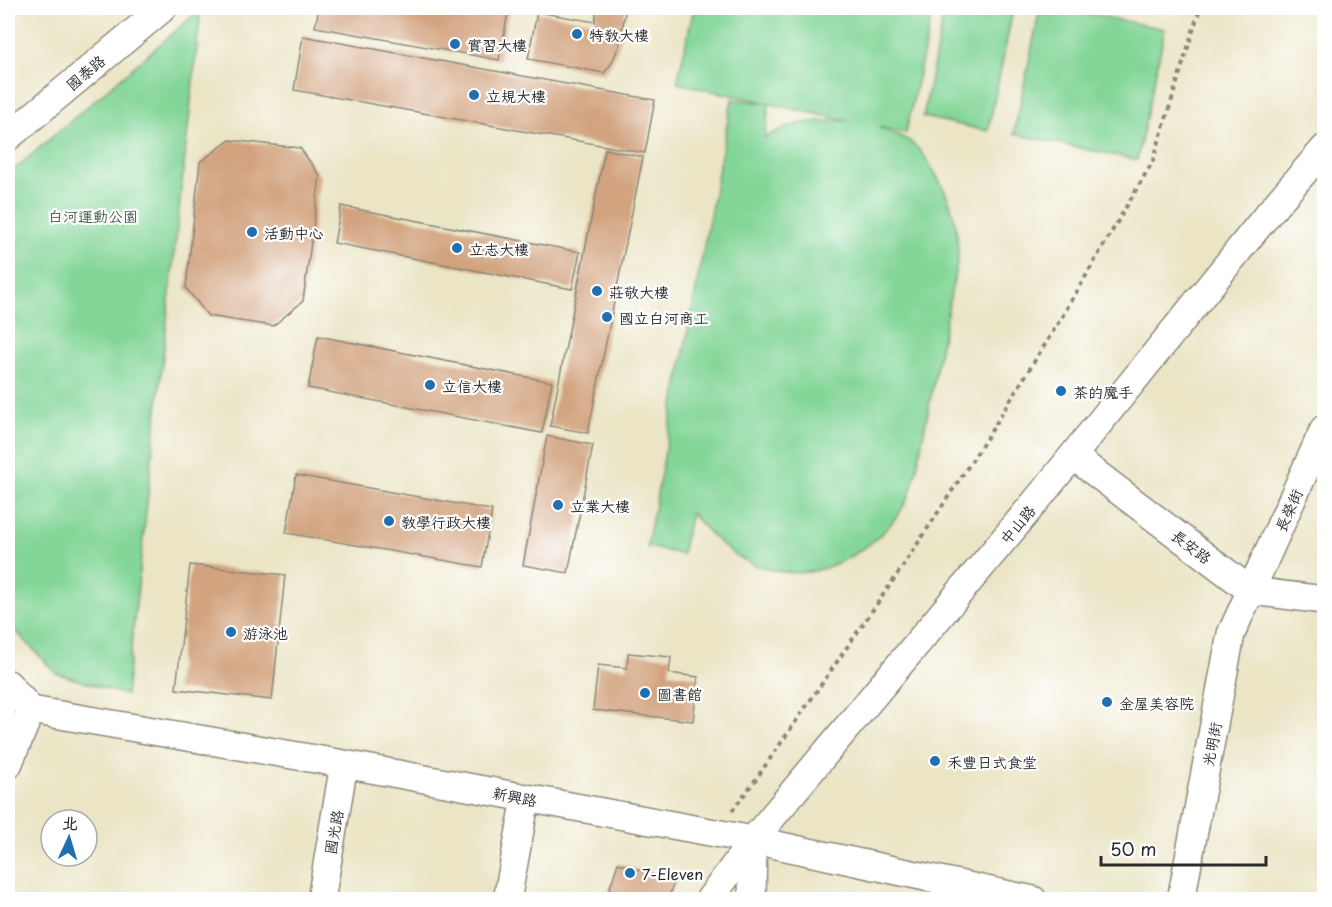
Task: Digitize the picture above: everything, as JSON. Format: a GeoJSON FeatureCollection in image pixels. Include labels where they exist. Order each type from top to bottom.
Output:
{"type":"FeatureCollection","features":[{"type":"Feature","properties":{"kind":"street","name":"國泰路"},"geometry":{"type":"LineString","coordinates":[[8,137],[163,8]]}},
{"type":"Feature","properties":{"kind":"street","name":"中山路"},"geometry":{"type":"LineString","coordinates":[[709,900],[753,840],[1073,456],[1268,214],[1324,149]]}},
{"type":"Feature","properties":{"kind":"street","name":"長榮街"},"geometry":{"type":"LineString","coordinates":[[1251,591],[1324,429]]}},
{"type":"Feature","properties":{"kind":"street","name":"長安路"},"geometry":{"type":"LineString","coordinates":[[1073,456],[1251,591]]}},
{"type":"Feature","properties":{"kind":"street"},"geometry":{"type":"LineString","coordinates":[[1251,591],[1324,600]]}},
{"type":"Feature","properties":{"kind":"street","name":"光明街"},"geometry":{"type":"LineString","coordinates":[[1181,900],[1231,634],[1251,591]]}},
{"type":"Feature","properties":{"kind":"street"},"geometry":{"type":"LineString","coordinates":[[8,684],[31,710],[8,765]]}},
{"type":"Feature","properties":{"kind":"street","name":"新興路"},"geometry":{"type":"LineString","coordinates":[[31,710],[345,764],[753,840],[1032,900]]}},
{"type":"Feature","properties":{"kind":"street","name":"國光路"},"geometry":{"type":"LineString","coordinates":[[321,900],[345,764]]}},
{"type":"Feature","properties":{"kind":"street"},"geometry":{"type":"LineString","coordinates":[[507,900],[526,798]]}},
{"type":"Feature","properties":{"kind":"street"},"geometry":{"type":"LineString","coordinates":[[752,900],[753,840]]}},
{"type":"Feature","properties":{"kind":"path"},"geometry":{"type":"LineString","coordinates":[[714,833],[756,779],[901,569],[990,433],[1075,295],[1153,161],[1200,8]]}},
{"type":"Feature","properties":{"kind":"green space"},"geometry":{"type":"Polygon","coordinates":[[[694,8],[907,8],[932,13],[906,133],[878,127],[908,140],[925,157],[946,194],[957,235],[958,258],[916,473],[907,500],[891,524],[880,535],[856,554],[814,571],[784,572],[745,561],[720,543],[691,513],[682,554],[647,547],[732,99],[769,104],[765,138],[795,125],[848,121],[677,83],[694,8]]]}},
{"type":"Feature","properties":{"kind":"green space"},"geometry":{"type":"Polygon","coordinates":[[[945,8],[977,8],[1012,15],[988,131],[923,117],[945,8]]]}},
{"type":"Feature","properties":{"kind":"green space"},"geometry":{"type":"Polygon","coordinates":[[[1040,8],[1060,8],[1165,29],[1137,160],[1014,134],[1040,8]]]}},
{"type":"Feature","properties":{"kind":"green space","name":"白河運動公園"},"geometry":{"type":"Polygon","coordinates":[[[201,9],[126,695],[56,673],[8,623],[8,175],[201,9]]]}},
{"type":"Feature","properties":{"kind":"building","name":"實習大樓"},"geometry":{"type":"Polygon","coordinates":[[[319,8],[509,8],[499,60],[315,27],[319,8]]]}},
{"type":"Feature","properties":{"kind":"building","name":"特教大樓"},"geometry":{"type":"Polygon","coordinates":[[[597,8],[626,8],[619,46],[604,73],[528,59],[537,12],[595,22],[597,8]]]}},
{"type":"Feature","properties":{"kind":"building","name":"立規大樓"},"geometry":{"type":"Polygon","coordinates":[[[303,36],[655,100],[645,153],[294,90],[303,36]]]}},
{"type":"Feature","properties":{"kind":"building","name":"活動中心"},"geometry":{"type":"Polygon","coordinates":[[[230,140],[300,148],[320,176],[303,301],[273,326],[208,316],[186,288],[200,162],[230,140]]]}},
{"type":"Feature","properties":{"kind":"building","name":"莊敬大樓"},"geometry":{"type":"Polygon","coordinates":[[[605,149],[643,157],[588,433],[550,426],[605,149]]]}},
{"type":"Feature","properties":{"kind":"building","name":"立志大樓"},"geometry":{"type":"Polygon","coordinates":[[[341,206],[580,252],[572,289],[334,243],[341,206]]]}},
{"type":"Feature","properties":{"kind":"building","name":"立信大樓"},"geometry":{"type":"Polygon","coordinates":[[[318,336],[552,382],[542,433],[308,388],[318,336]]]}},
{"type":"Feature","properties":{"kind":"building","name":"立業大樓"},"geometry":{"type":"Polygon","coordinates":[[[547,436],[593,445],[568,573],[523,565],[547,436]]]}},
{"type":"Feature","properties":{"kind":"building","name":"教學行政大樓"},"geometry":{"type":"Polygon","coordinates":[[[296,475],[492,510],[482,567],[286,533],[296,475]]]}},
{"type":"Feature","properties":{"kind":"building","name":"游泳池"},"geometry":{"type":"Polygon","coordinates":[[[190,565],[285,575],[272,700],[176,689],[190,565]]]}},
{"type":"Feature","properties":{"kind":"building","name":"圖書館"},"geometry":{"type":"Polygon","coordinates":[[[628,653],[671,657],[669,673],[698,677],[693,721],[593,710],[598,665],[627,668],[628,653]]]}},
{"type":"Feature","properties":{"kind":"building","name":"7-Eleven"},"geometry":{"type":"Polygon","coordinates":[[[618,863],[674,882],[668,900],[606,900],[618,863]]]}},
{"type":"Feature","properties":{"kind":"place","name":"特教大樓"},"geometry":{"type":"Point","coordinates":[577,34]}},
{"type":"Feature","properties":{"kind":"place","name":"實習大樓"},"geometry":{"type":"Point","coordinates":[455,44]}},
{"type":"Feature","properties":{"kind":"place","name":"立規大樓"},"geometry":{"type":"Point","coordinates":[474,95]}},
{"type":"Feature","properties":{"kind":"place","name":"活動中心"},"geometry":{"type":"Point","coordinates":[252,232]}},
{"type":"Feature","properties":{"kind":"place","name":"立志大樓"},"geometry":{"type":"Point","coordinates":[457,248]}},
{"type":"Feature","properties":{"kind":"place","name":"莊敬大樓"},"geometry":{"type":"Point","coordinates":[597,291]}},
{"type":"Feature","properties":{"kind":"place","name":"國立白河商工"},"geometry":{"type":"Point","coordinates":[607,317]}},
{"type":"Feature","properties":{"kind":"place","name":"立信大樓"},"geometry":{"type":"Point","coordinates":[430,385]}},
{"type":"Feature","properties":{"kind":"place","name":"茶的魔手"},"geometry":{"type":"Point","coordinates":[1061,391]}},
{"type":"Feature","properties":{"kind":"place","name":"立業大樓"},"geometry":{"type":"Point","coordinates":[558,505]}},
{"type":"Feature","properties":{"kind":"place","name":"教學行政大樓"},"geometry":{"type":"Point","coordinates":[389,521]}},
{"type":"Feature","properties":{"kind":"place","name":"游泳池"},"geometry":{"type":"Point","coordinates":[231,632]}},
{"type":"Feature","properties":{"kind":"place","name":"圖書館"},"geometry":{"type":"Point","coordinates":[645,693]}},
{"type":"Feature","properties":{"kind":"place","name":"金屋美容院"},"geometry":{"type":"Point","coordinates":[1107,702]}},
{"type":"Feature","properties":{"kind":"place","name":"禾豐日式食堂"},"geometry":{"type":"Point","coordinates":[935,761]}},
{"type":"Feature","properties":{"kind":"place","name":"7-Eleven"},"geometry":{"type":"Point","coordinates":[630,873]}}]}
